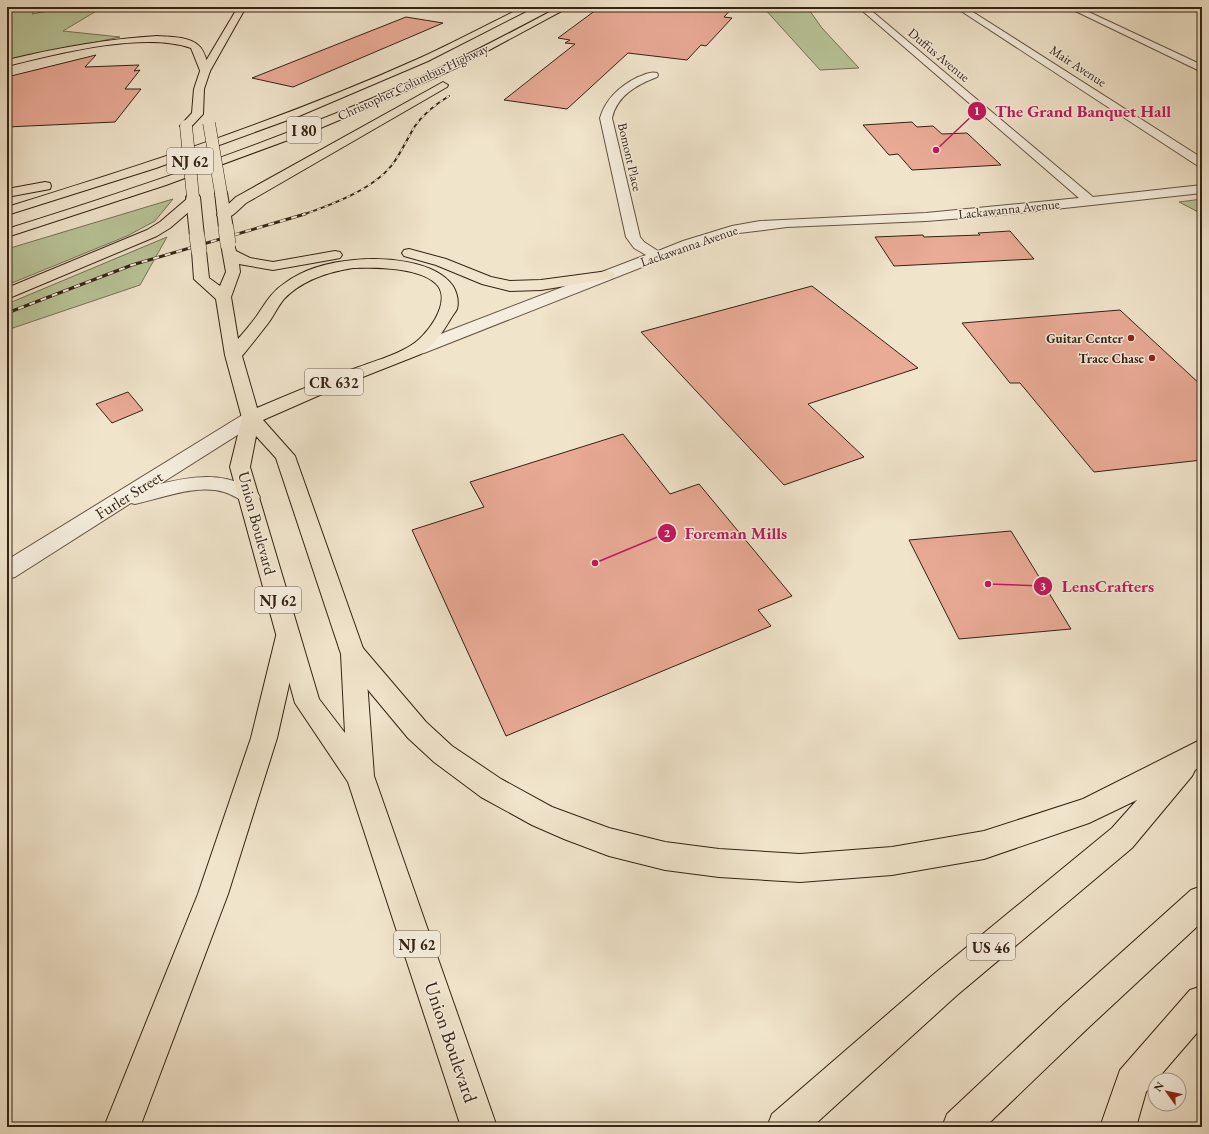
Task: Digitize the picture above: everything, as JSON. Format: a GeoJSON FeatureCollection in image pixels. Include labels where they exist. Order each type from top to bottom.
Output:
{"type":"FeatureCollection","features":[{"type":"Feature","properties":{"kind":"main road"},"geometry":{"type":"LineString","coordinates":[[197,114],[199,89],[205,71],[242,7]]}},
{"type":"Feature","properties":{"kind":"main road","name":"Christopher Columbus Highway"},"geometry":{"type":"LineString","coordinates":[[7,211],[149,165],[256,128],[344,94],[416,63],[530,7]]}},
{"type":"Feature","properties":{"kind":"main road"},"geometry":{"type":"LineString","coordinates":[[482,63],[569,9]]}},
{"type":"Feature","properties":{"kind":"main road","name":"Christopher Columbus Highway"},"geometry":{"type":"LineString","coordinates":[[7,233],[177,178],[316,125],[440,72],[569,9]]}},
{"type":"Feature","properties":{"kind":"main road"},"geometry":{"type":"LineString","coordinates":[[7,63],[96,45],[130,40],[164,40],[181,42],[193,46],[196,49],[205,71]]}},
{"type":"Feature","properties":{"kind":"main road"},"geometry":{"type":"LineString","coordinates":[[225,221],[241,200],[455,78]]}},
{"type":"Feature","properties":{"kind":"main road","name":"NJ 62"},"geometry":{"type":"LineString","coordinates":[[197,114],[209,123],[233,272],[223,297],[202,280],[186,126],[197,114]]}},
{"type":"Feature","properties":{"kind":"main road"},"geometry":{"type":"LineString","coordinates":[[7,193],[149,165]]}},
{"type":"Feature","properties":{"kind":"main road"},"geometry":{"type":"LineString","coordinates":[[7,294],[152,233],[166,225],[193,199]]}},
{"type":"Feature","properties":{"kind":"main road"},"geometry":{"type":"LineString","coordinates":[[229,248],[246,262],[273,266],[363,251],[385,250],[406,252],[441,262],[487,281],[516,286],[541,285],[608,275]]}},
{"type":"Feature","properties":{"kind":"main road"},"geometry":{"type":"LineString","coordinates":[[233,355],[263,319],[275,298],[291,285],[325,270],[361,264],[394,264],[416,268],[436,278],[445,286],[451,297],[449,312],[418,349]]}},
{"type":"Feature","properties":{"kind":"main road","name":"Union Boulevard"},"geometry":{"type":"LineString","coordinates":[[223,297],[233,355],[251,418],[285,456],[353,654],[360,776],[477,1120]]}},
{"type":"Feature","properties":{"kind":"main road","name":"Lackawanna Avenue"},"geometry":{"type":"LineString","coordinates":[[251,418],[418,349]]}},
{"type":"Feature","properties":{"kind":"main road","name":"Union Boulevard"},"geometry":{"type":"LineString","coordinates":[[251,418],[240,467],[250,497],[308,703],[360,776]]}},
{"type":"Feature","properties":{"kind":"main road"},"geometry":{"type":"LineString","coordinates":[[122,1127],[216,887],[264,738],[288,636]]}},
{"type":"Feature","properties":{"kind":"main road"},"geometry":{"type":"LineString","coordinates":[[353,654],[417,730],[443,754],[491,788],[542,816],[609,842],[665,856],[719,863],[800,868],[892,861],[984,845],[1089,810],[1195,755]]}},
{"type":"Feature","properties":{"kind":"main road","name":"US 46"},"geometry":{"type":"LineString","coordinates":[[785,1127],[945,985],[1122,838],[1195,755]]}},
{"type":"Feature","properties":{"kind":"main road"},"geometry":{"type":"LineString","coordinates":[[960,1127],[1133,963],[1202,901]]}},
{"type":"Feature","properties":{"kind":"main road"},"geometry":{"type":"LineString","coordinates":[[1118,1127],[1132,1082],[1202,1002]]}},
{"type":"Feature","properties":{"kind":"street","name":"Duffus Avenue"},"geometry":{"type":"LineString","coordinates":[[862,7],[1090,201]]}},
{"type":"Feature","properties":{"kind":"street","name":"Mair Avenue"},"geometry":{"type":"LineString","coordinates":[[959,7],[1202,163]]}},
{"type":"Feature","properties":{"kind":"street"},"geometry":{"type":"LineString","coordinates":[[1071,7],[1202,69]]}},
{"type":"Feature","properties":{"kind":"street","name":"Bomont Place"},"geometry":{"type":"LineString","coordinates":[[653,75],[627,87],[609,107],[606,118],[633,237],[639,245],[657,256]]}},
{"type":"Feature","properties":{"kind":"street","name":"Lackawanna Avenue"},"geometry":{"type":"LineString","coordinates":[[418,349],[711,236],[760,225],[825,220],[926,217],[1202,189]]}},
{"type":"Feature","properties":{"kind":"street","name":"Furler Street"},"geometry":{"type":"LineString","coordinates":[[7,571],[251,418]]}},
{"type":"Feature","properties":{"kind":"street"},"geometry":{"type":"LineString","coordinates":[[118,501],[192,485],[204,484],[229,487],[250,497]]}},
{"type":"Feature","properties":{"kind":"green space"},"geometry":{"type":"Polygon","coordinates":[[[7,7],[39,7],[32,14],[70,7],[103,7],[63,31],[120,37],[7,61],[7,7]]]}},
{"type":"Feature","properties":{"kind":"green space"},"geometry":{"type":"Polygon","coordinates":[[[763,7],[807,7],[822,28],[859,68],[820,70],[763,7]]]}},
{"type":"Feature","properties":{"kind":"green space"},"geometry":{"type":"Polygon","coordinates":[[[173,199],[155,221],[127,236],[7,285],[7,249],[173,199]]]}},
{"type":"Feature","properties":{"kind":"green space"},"geometry":{"type":"Polygon","coordinates":[[[1202,199],[1202,214],[1179,202],[1202,199]]]}},
{"type":"Feature","properties":{"kind":"green space"},"geometry":{"type":"Polygon","coordinates":[[[167,237],[140,285],[7,330],[7,304],[167,237]]]}},
{"type":"Feature","properties":{"kind":"building"},"geometry":{"type":"Polygon","coordinates":[[[600,7],[733,7],[724,17],[732,18],[706,46],[701,45],[687,60],[628,53],[567,109],[504,100],[575,44],[565,43],[570,40],[558,38],[600,7]]]}},
{"type":"Feature","properties":{"kind":"building"},"geometry":{"type":"Polygon","coordinates":[[[406,17],[443,23],[293,87],[252,78],[406,17]]]}},
{"type":"Feature","properties":{"kind":"building"},"geometry":{"type":"Polygon","coordinates":[[[96,55],[85,67],[139,65],[134,71],[140,70],[125,89],[141,89],[115,122],[7,127],[7,77],[96,55]]]}},
{"type":"Feature","properties":{"kind":"building"},"geometry":{"type":"Polygon","coordinates":[[[912,122],[917,127],[933,126],[942,134],[967,133],[1001,165],[912,170],[898,154],[889,155],[863,125],[912,122]]]}},
{"type":"Feature","properties":{"kind":"building"},"geometry":{"type":"Polygon","coordinates":[[[1010,231],[1034,259],[894,266],[875,237],[980,235],[978,233],[1010,231]]]}},
{"type":"Feature","properties":{"kind":"building"},"geometry":{"type":"Polygon","coordinates":[[[812,286],[918,368],[808,404],[864,457],[784,485],[641,332],[812,286]]]}},
{"type":"Feature","properties":{"kind":"building"},"geometry":{"type":"Polygon","coordinates":[[[1120,310],[1202,386],[1202,460],[1094,472],[1020,383],[1010,383],[962,323],[1120,310]]]}},
{"type":"Feature","properties":{"kind":"building"},"geometry":{"type":"Polygon","coordinates":[[[128,392],[143,410],[112,423],[96,404],[128,392]]]}},
{"type":"Feature","properties":{"kind":"building"},"geometry":{"type":"Polygon","coordinates":[[[623,434],[670,494],[699,484],[792,596],[758,610],[771,626],[506,736],[412,530],[484,507],[470,482],[623,434]]]}},
{"type":"Feature","properties":{"kind":"building"},"geometry":{"type":"Polygon","coordinates":[[[1011,531],[1071,629],[959,639],[909,540],[1011,531]]]}},
{"type":"Feature","properties":{"kind":"railway"},"geometry":{"type":"LineString","coordinates":[[303,215],[350,196],[374,182],[384,174],[392,165],[422,117],[430,109],[449,96]]}},
{"type":"Feature","properties":{"kind":"railway"},"geometry":{"type":"LineString","coordinates":[[7,313],[132,265],[303,215]]}},
{"type":"Feature","properties":{"kind":"place","name":"The Grand Banquet Hall"},"geometry":{"type":"Point","coordinates":[936,150]}},
{"type":"Feature","properties":{"kind":"place","name":"Guitar Center"},"geometry":{"type":"Point","coordinates":[1131,338]}},
{"type":"Feature","properties":{"kind":"place","name":"Trace Chase"},"geometry":{"type":"Point","coordinates":[1152,358]}},
{"type":"Feature","properties":{"kind":"place","name":"Foreman Mills"},"geometry":{"type":"Point","coordinates":[595,563]}},
{"type":"Feature","properties":{"kind":"place","name":"LensCrafters"},"geometry":{"type":"Point","coordinates":[988,584]}}]}
